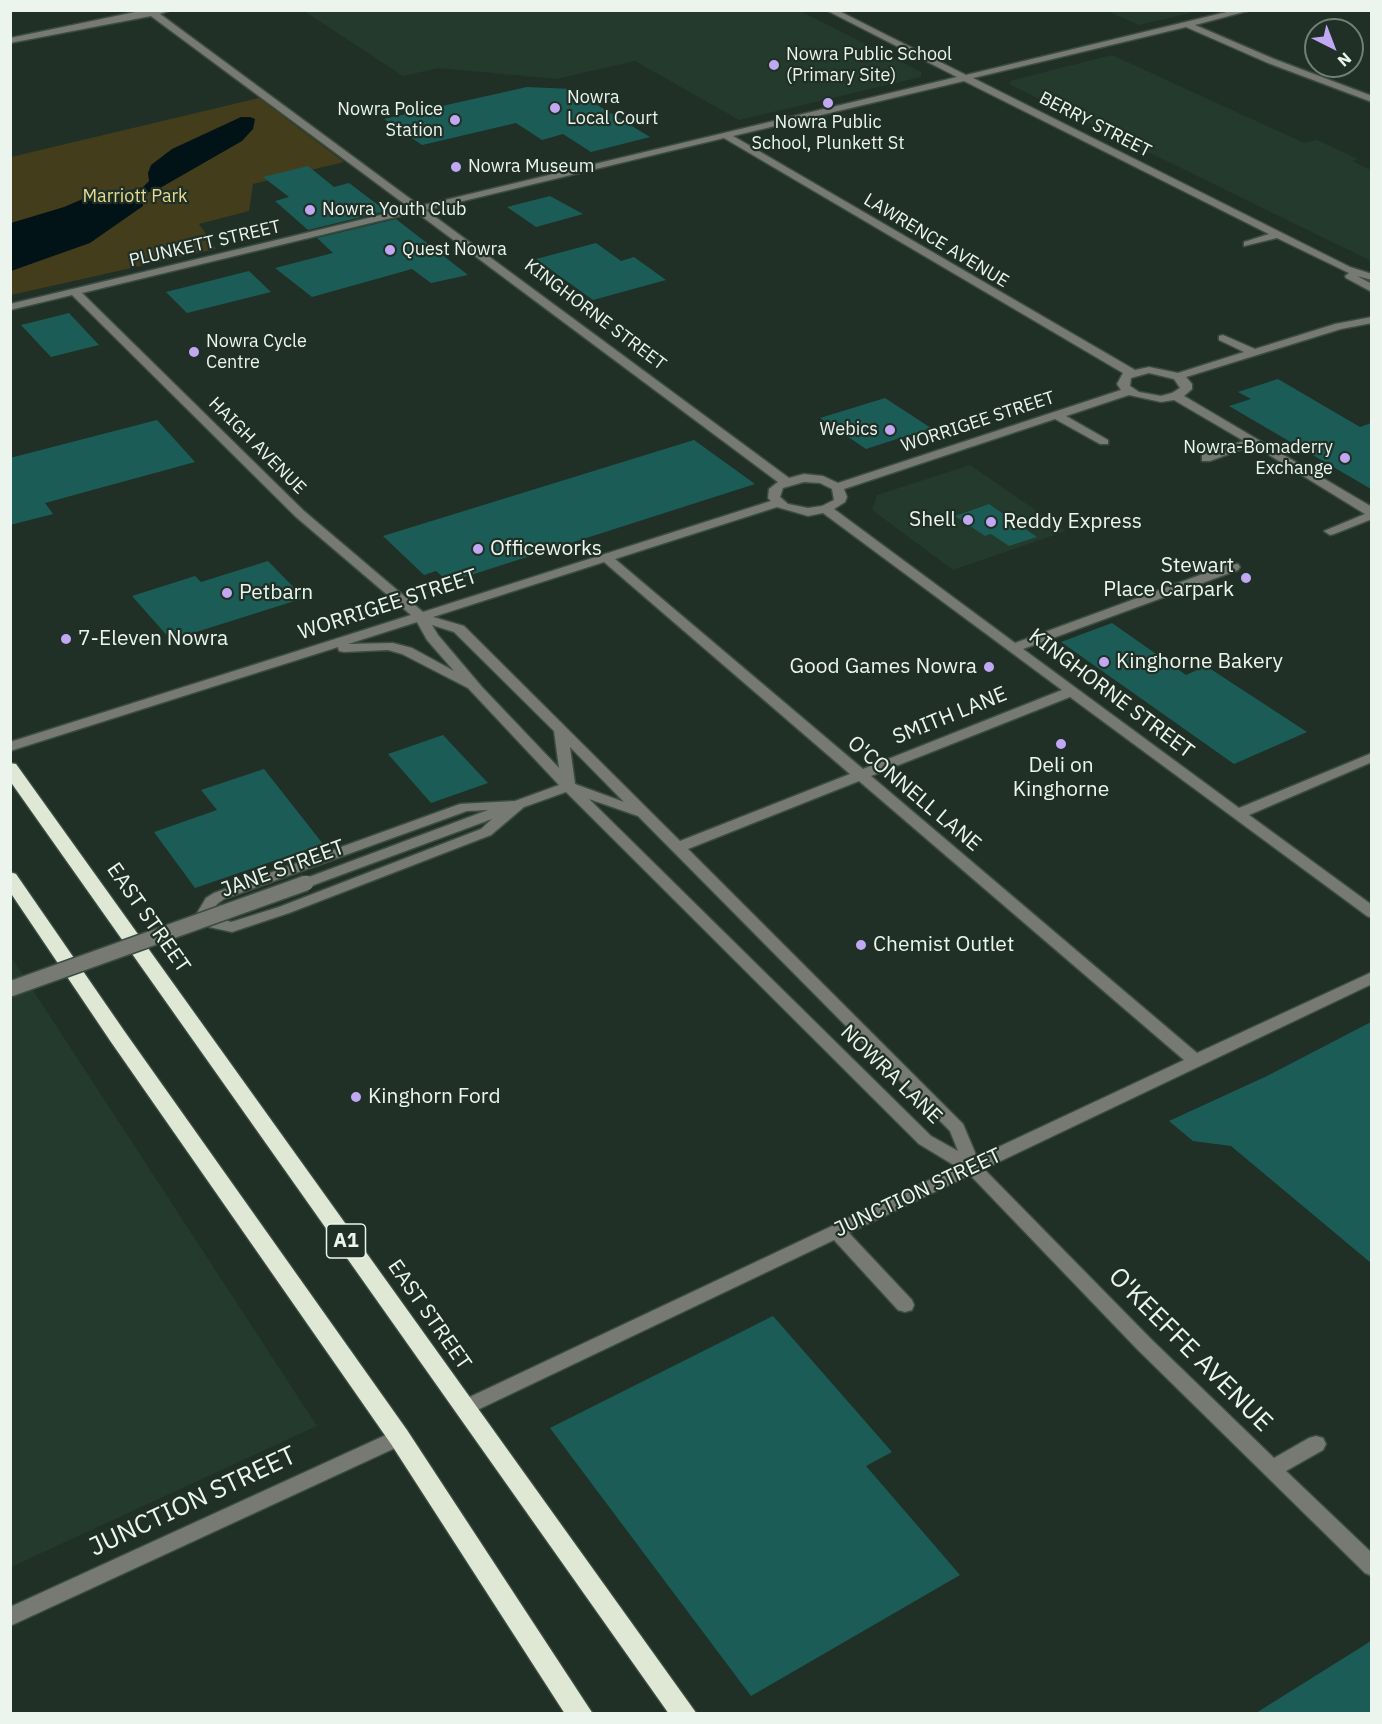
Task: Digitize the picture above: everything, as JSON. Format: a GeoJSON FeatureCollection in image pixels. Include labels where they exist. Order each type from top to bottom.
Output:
{"type":"FeatureCollection","features":[{"type":"Feature","properties":{"kind":"highway","name":"EAST STREET"},"geometry":{"type":"LineString","coordinates":[[10,768],[464,1408],[684,1713]]}},
{"type":"Feature","properties":{"kind":"highway"},"geometry":{"type":"LineString","coordinates":[[10,878],[118,1037],[399,1437],[580,1713]]}},
{"type":"Feature","properties":{"kind":"street"},"geometry":{"type":"LineString","coordinates":[[10,41],[167,10]]}},
{"type":"Feature","properties":{"kind":"street","name":"BERRY STREET"},"geometry":{"type":"LineString","coordinates":[[830,10],[1278,235],[1346,268],[1371,277]]}},
{"type":"Feature","properties":{"kind":"street","name":"PLUNKETT STREET"},"geometry":{"type":"LineString","coordinates":[[10,308],[1247,10]]}},
{"type":"Feature","properties":{"kind":"street","name":"KINGHORNE STREET"},"geometry":{"type":"LineString","coordinates":[[151,12],[785,481]]}},
{"type":"Feature","properties":{"kind":"street"},"geometry":{"type":"LineString","coordinates":[[1188,25],[1271,61],[1371,99]]}},
{"type":"Feature","properties":{"kind":"street","name":"LAWRENCE AVENUE"},"geometry":{"type":"LineString","coordinates":[[726,136],[1131,373]]}},
{"type":"Feature","properties":{"kind":"street"},"geometry":{"type":"LineString","coordinates":[[1248,244],[1278,235]]}},
{"type":"Feature","properties":{"kind":"street","name":"BERRY STREET"},"geometry":{"type":"LineString","coordinates":[[1346,268],[1350,276],[1371,289]]}},
{"type":"Feature","properties":{"kind":"street","name":"HAIGH AVENUE"},"geometry":{"type":"LineString","coordinates":[[75,292],[300,514],[421,616]]}},
{"type":"Feature","properties":{"kind":"street"},"geometry":{"type":"LineString","coordinates":[[1339,326],[1371,308]]}},
{"type":"Feature","properties":{"kind":"street"},"geometry":{"type":"LineString","coordinates":[[1178,376],[1186,384],[1186,389],[1176,396],[1152,398],[1130,392],[1125,388],[1123,380],[1131,373],[1149,370],[1178,376],[1339,326],[1371,320]]}},
{"type":"Feature","properties":{"kind":"street"},"geometry":{"type":"LineString","coordinates":[[1223,338],[1255,353]]}},
{"type":"Feature","properties":{"kind":"street","name":"WORRIGEE STREET"},"geometry":{"type":"LineString","coordinates":[[837,487],[1130,392]]}},
{"type":"Feature","properties":{"kind":"street"},"geometry":{"type":"LineString","coordinates":[[1176,396],[1346,495],[1371,514]]}},
{"type":"Feature","properties":{"kind":"street"},"geometry":{"type":"LineString","coordinates":[[1056,415],[1104,442]]}},
{"type":"Feature","properties":{"kind":"street"},"geometry":{"type":"LineString","coordinates":[[1206,458],[1254,441]]}},
{"type":"Feature","properties":{"kind":"street"},"geometry":{"type":"LineString","coordinates":[[814,478],[837,487],[841,497],[839,502],[825,509],[799,511],[778,503],[774,498],[775,489],[785,481],[814,478]]}},
{"type":"Feature","properties":{"kind":"street","name":"WORRIGEE STREET"},"geometry":{"type":"LineString","coordinates":[[10,747],[778,503]]}},
{"type":"Feature","properties":{"kind":"street","name":"KINGHORNE STREET"},"geometry":{"type":"LineString","coordinates":[[825,509],[1371,913]]}},
{"type":"Feature","properties":{"kind":"street"},"geometry":{"type":"LineString","coordinates":[[1330,531],[1371,514]]}},
{"type":"Feature","properties":{"kind":"street","name":"O'CONNELL LANE"},"geometry":{"type":"LineString","coordinates":[[606,558],[1196,1061]]}},
{"type":"Feature","properties":{"kind":"street"},"geometry":{"type":"LineString","coordinates":[[1014,648],[1234,567]]}},
{"type":"Feature","properties":{"kind":"street","name":"NOWRA LANE"},"geometry":{"type":"LineString","coordinates":[[421,616],[432,637],[477,690],[568,786],[925,1140],[973,1168]]}},
{"type":"Feature","properties":{"kind":"street","name":"NOWRA LANE"},"geometry":{"type":"LineString","coordinates":[[421,616],[459,628],[957,1128],[973,1168]]}},
{"type":"Feature","properties":{"kind":"street","name":"NOWRA LANE"},"geometry":{"type":"LineString","coordinates":[[315,650],[388,646],[424,658],[477,690]]}},
{"type":"Feature","properties":{"kind":"street","name":"SMITH LANE"},"geometry":{"type":"LineString","coordinates":[[677,848],[1072,691]]}},
{"type":"Feature","properties":{"kind":"street"},"geometry":{"type":"LineString","coordinates":[[561,731],[568,786]]}},
{"type":"Feature","properties":{"kind":"street"},"geometry":{"type":"LineString","coordinates":[[1239,814],[1371,757]]}},
{"type":"Feature","properties":{"kind":"street","name":"NOWRA LANE"},"geometry":{"type":"LineString","coordinates":[[568,786],[642,813]]}},
{"type":"Feature","properties":{"kind":"street","name":"JANE STREET"},"geometry":{"type":"LineString","coordinates":[[10,989],[568,786]]}},
{"type":"Feature","properties":{"kind":"street"},"geometry":{"type":"LineString","coordinates":[[518,805],[486,832],[284,910],[232,927],[213,924],[207,919],[205,913],[211,901],[219,896],[465,807],[518,805]]}},
{"type":"Feature","properties":{"kind":"street","name":"JUNCTION STREET"},"geometry":{"type":"LineString","coordinates":[[464,1408],[1371,977]]}},
{"type":"Feature","properties":{"kind":"street","name":"O'KEEFFE AVENUE"},"geometry":{"type":"LineString","coordinates":[[973,1168],[1144,1344],[1371,1567]]}},
{"type":"Feature","properties":{"kind":"street"},"geometry":{"type":"LineString","coordinates":[[836,1232],[905,1305]]}},
{"type":"Feature","properties":{"kind":"street","name":"JUNCTION STREET"},"geometry":{"type":"LineString","coordinates":[[10,1617],[399,1437]]}},
{"type":"Feature","properties":{"kind":"street"},"geometry":{"type":"LineString","coordinates":[[1272,1469],[1316,1444]]}},
{"type":"Feature","properties":{"kind":"shaded area","name":"Nowra Public School (Primary Site)"},"geometry":{"type":"Polygon","coordinates":[[[304,11],[800,11],[921,72],[921,77],[739,120],[635,61],[556,79],[439,68],[403,76],[304,11]]]}},
{"type":"Feature","properties":{"kind":"shaded area"},"geometry":{"type":"Polygon","coordinates":[[[1107,11],[1199,11],[1139,25],[1107,11]]]}},
{"type":"Feature","properties":{"kind":"shaded area"},"geometry":{"type":"Polygon","coordinates":[[[1112,55],[1304,143],[1317,140],[1358,159],[1352,161],[1371,170],[1371,261],[1009,84],[1013,80],[1112,55]]]}},
{"type":"Feature","properties":{"kind":"shaded area"},"geometry":{"type":"Polygon","coordinates":[[[241,117],[255,119],[253,129],[242,141],[160,188],[146,193],[142,198],[143,206],[90,243],[11,271],[11,223],[64,207],[92,195],[117,194],[143,187],[149,181],[148,173],[151,165],[172,149],[241,117]]]}},
{"type":"Feature","properties":{"kind":"shaded area","name":"Shell"},"geometry":{"type":"Polygon","coordinates":[[[970,465],[1066,531],[953,570],[872,510],[877,495],[970,465]]]}},
{"type":"Feature","properties":{"kind":"shaded area"},"geometry":{"type":"Polygon","coordinates":[[[10,955],[317,1426],[11,1567],[10,1567],[10,955]]]}},
{"type":"Feature","properties":{"kind":"green space","name":"Marriott Park"},"geometry":{"type":"Polygon","coordinates":[[[259,98],[344,162],[253,184],[249,211],[199,224],[216,249],[11,295],[11,157],[259,98]]]}},
{"type":"Feature","properties":{"kind":"building"},"geometry":{"type":"Polygon","coordinates":[[[527,87],[571,89],[650,137],[591,152],[563,134],[542,140],[516,123],[422,145],[384,119],[527,87]]]}},
{"type":"Feature","properties":{"kind":"building"},"geometry":{"type":"Polygon","coordinates":[[[308,166],[334,187],[349,183],[386,211],[308,230],[275,201],[289,197],[263,177],[308,166]]]}},
{"type":"Feature","properties":{"kind":"building"},"geometry":{"type":"Polygon","coordinates":[[[550,196],[583,214],[536,227],[507,207],[550,196]]]}},
{"type":"Feature","properties":{"kind":"building","name":"Quest Nowra"},"geometry":{"type":"Polygon","coordinates":[[[396,219],[468,275],[431,283],[412,269],[312,297],[275,268],[333,253],[317,238],[396,219]]]}},
{"type":"Feature","properties":{"kind":"building"},"geometry":{"type":"Polygon","coordinates":[[[596,243],[621,261],[634,257],[666,280],[593,300],[536,259],[596,243]]]}},
{"type":"Feature","properties":{"kind":"building"},"geometry":{"type":"Polygon","coordinates":[[[249,271],[271,292],[187,313],[166,292],[249,271]]]}},
{"type":"Feature","properties":{"kind":"building"},"geometry":{"type":"Polygon","coordinates":[[[69,313],[99,345],[51,357],[21,325],[69,313]]]}},
{"type":"Feature","properties":{"kind":"building","name":"Nowra-Bomaderry Exchange"},"geometry":{"type":"Polygon","coordinates":[[[1278,379],[1360,427],[1371,423],[1371,489],[1229,406],[1251,399],[1238,392],[1278,379]]]}},
{"type":"Feature","properties":{"kind":"building"},"geometry":{"type":"Polygon","coordinates":[[[885,398],[931,428],[866,449],[820,418],[885,398]]]}},
{"type":"Feature","properties":{"kind":"building"},"geometry":{"type":"Polygon","coordinates":[[[157,420],[195,462],[45,503],[53,514],[10,525],[10,458],[157,420]]]}},
{"type":"Feature","properties":{"kind":"building"},"geometry":{"type":"Polygon","coordinates":[[[694,440],[755,484],[449,582],[436,571],[424,575],[383,536],[694,440]]]}},
{"type":"Feature","properties":{"kind":"building","name":"Reddy Express"},"geometry":{"type":"Polygon","coordinates":[[[989,504],[1037,537],[1009,546],[991,534],[985,536],[955,516],[989,504]]]}},
{"type":"Feature","properties":{"kind":"building"},"geometry":{"type":"Polygon","coordinates":[[[268,561],[304,598],[171,640],[132,596],[195,576],[201,582],[268,561]]]}},
{"type":"Feature","properties":{"kind":"building"},"geometry":{"type":"Polygon","coordinates":[[[1112,623],[1186,675],[1206,666],[1307,732],[1234,764],[1061,642],[1112,623]]]}},
{"type":"Feature","properties":{"kind":"building"},"geometry":{"type":"Polygon","coordinates":[[[443,735],[488,783],[431,803],[388,754],[443,735]]]}},
{"type":"Feature","properties":{"kind":"building"},"geometry":{"type":"Polygon","coordinates":[[[264,769],[323,844],[195,888],[154,832],[217,810],[201,790],[264,769]]]}},
{"type":"Feature","properties":{"kind":"building"},"geometry":{"type":"Polygon","coordinates":[[[1371,1022],[1371,1263],[1231,1146],[1193,1141],[1169,1121],[1267,1076],[1371,1022]]]}},
{"type":"Feature","properties":{"kind":"building"},"geometry":{"type":"Polygon","coordinates":[[[773,1316],[892,1452],[866,1466],[960,1575],[751,1696],[550,1428],[773,1316]]]}},
{"type":"Feature","properties":{"kind":"building"},"geometry":{"type":"Polygon","coordinates":[[[1371,1641],[1371,1713],[1256,1713],[1371,1641]]]}},
{"type":"Feature","properties":{"kind":"place","name":"Nowra Public School (Primary Site)"},"geometry":{"type":"Point","coordinates":[774,65]}},
{"type":"Feature","properties":{"kind":"place","name":"Nowra Public School, Plunkett St"},"geometry":{"type":"Point","coordinates":[828,103]}},
{"type":"Feature","properties":{"kind":"place","name":"Nowra Local Court"},"geometry":{"type":"Point","coordinates":[555,108]}},
{"type":"Feature","properties":{"kind":"place","name":"Nowra Police Station"},"geometry":{"type":"Point","coordinates":[455,120]}},
{"type":"Feature","properties":{"kind":"place","name":"Nowra Museum"},"geometry":{"type":"Point","coordinates":[456,167]}},
{"type":"Feature","properties":{"kind":"place","name":"Nowra Youth Club"},"geometry":{"type":"Point","coordinates":[310,210]}},
{"type":"Feature","properties":{"kind":"place","name":"Quest Nowra"},"geometry":{"type":"Point","coordinates":[390,250]}},
{"type":"Feature","properties":{"kind":"place","name":"Nowra Cycle Centre"},"geometry":{"type":"Point","coordinates":[194,352]}},
{"type":"Feature","properties":{"kind":"place","name":"Webics"},"geometry":{"type":"Point","coordinates":[890,430]}},
{"type":"Feature","properties":{"kind":"place","name":"Nowra-Bomaderry Exchange"},"geometry":{"type":"Point","coordinates":[1345,458]}},
{"type":"Feature","properties":{"kind":"place","name":"Shell"},"geometry":{"type":"Point","coordinates":[968,520]}},
{"type":"Feature","properties":{"kind":"place","name":"Reddy Express"},"geometry":{"type":"Point","coordinates":[991,522]}},
{"type":"Feature","properties":{"kind":"place","name":"Officeworks"},"geometry":{"type":"Point","coordinates":[478,549]}},
{"type":"Feature","properties":{"kind":"place","name":"Stewart Place Carpark"},"geometry":{"type":"Point","coordinates":[1246,578]}},
{"type":"Feature","properties":{"kind":"place","name":"Petbarn"},"geometry":{"type":"Point","coordinates":[227,593]}},
{"type":"Feature","properties":{"kind":"place","name":"7-Eleven Nowra"},"geometry":{"type":"Point","coordinates":[66,639]}},
{"type":"Feature","properties":{"kind":"place","name":"Kinghorne Bakery"},"geometry":{"type":"Point","coordinates":[1104,662]}},
{"type":"Feature","properties":{"kind":"place","name":"Good Games Nowra"},"geometry":{"type":"Point","coordinates":[989,667]}},
{"type":"Feature","properties":{"kind":"place","name":"Deli on Kinghorne"},"geometry":{"type":"Point","coordinates":[1061,744]}},
{"type":"Feature","properties":{"kind":"place","name":"Chemist Outlet"},"geometry":{"type":"Point","coordinates":[861,945]}},
{"type":"Feature","properties":{"kind":"place","name":"Kinghorn Ford"},"geometry":{"type":"Point","coordinates":[356,1097]}}]}
